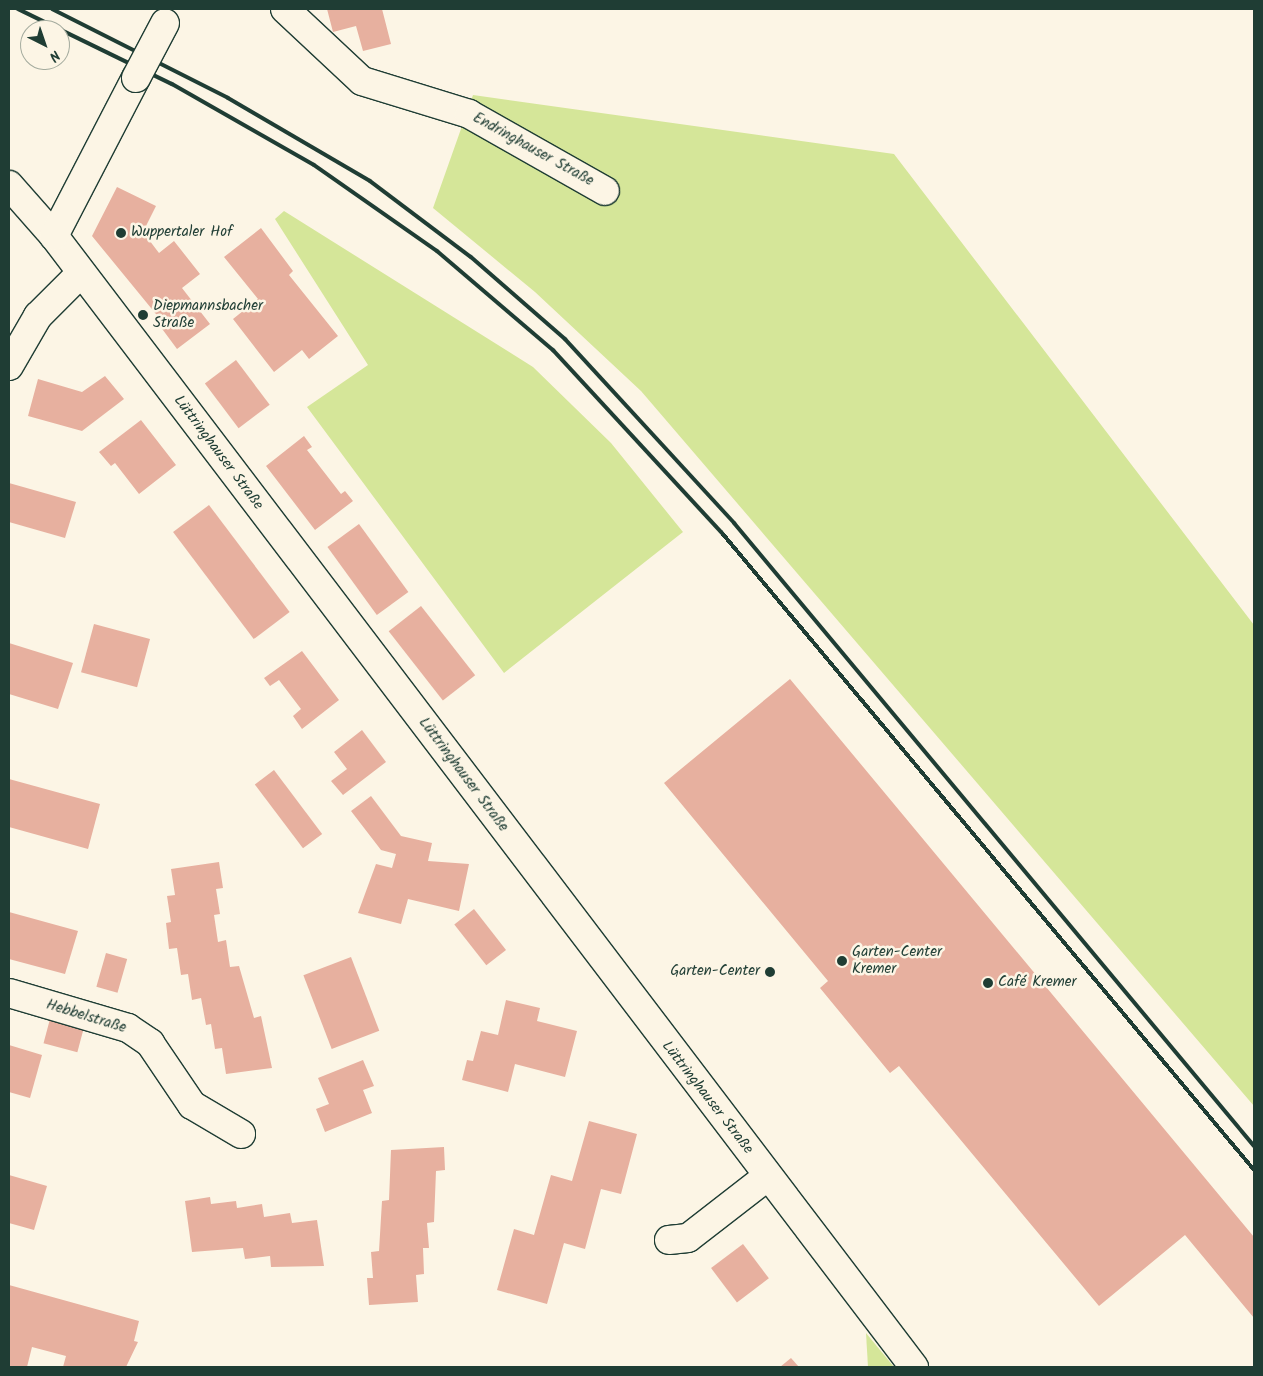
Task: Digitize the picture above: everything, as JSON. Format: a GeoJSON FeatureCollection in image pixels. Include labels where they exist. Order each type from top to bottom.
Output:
{"type":"FeatureCollection","features":[{"type":"Feature","properties":{"kind":"street","name":"Endringhauser Straße"},"geometry":{"type":"LineString","coordinates":[[285,9],[362,81],[469,114],[605,191]]}},
{"type":"Feature","properties":{"kind":"street"},"geometry":{"type":"LineString","coordinates":[[54,236],[171,12]]}},
{"type":"Feature","properties":{"kind":"street","name":"Lüttringhauser Straße"},"geometry":{"type":"LineString","coordinates":[[9,185],[54,236],[914,1367]]}},
{"type":"Feature","properties":{"kind":"street"},"geometry":{"type":"LineString","coordinates":[[9,366],[38,316],[81,273]]}},
{"type":"Feature","properties":{"kind":"street","name":"Hebbelstraße"},"geometry":{"type":"LineString","coordinates":[[9,993],[128,1028],[150,1043],[192,1105],[241,1134]]}},
{"type":"Feature","properties":{"kind":"street"},"geometry":{"type":"LineString","coordinates":[[669,1240],[683,1241],[693,1235],[768,1176]]}},
{"type":"Feature","properties":{"kind":"green space"},"geometry":{"type":"Polygon","coordinates":[[[473,95],[894,154],[1254,625],[1254,1106],[641,391],[535,292],[433,208],[473,95]]]}},
{"type":"Feature","properties":{"kind":"green space"},"geometry":{"type":"Polygon","coordinates":[[[284,211],[533,367],[611,443],[683,532],[504,673],[307,407],[368,365],[275,219],[284,211]]]}},
{"type":"Feature","properties":{"kind":"green space"},"geometry":{"type":"Polygon","coordinates":[[[866,1333],[894,1367],[868,1367],[866,1333]]]}},
{"type":"Feature","properties":{"kind":"building"},"geometry":{"type":"Polygon","coordinates":[[[327,9],[382,9],[391,44],[363,51],[356,26],[333,32],[327,9]]]}},
{"type":"Feature","properties":{"kind":"building"},"geometry":{"type":"Polygon","coordinates":[[[117,187],[156,206],[143,232],[159,253],[174,241],[200,274],[182,288],[210,324],[177,349],[157,322],[160,319],[92,236],[117,187]]]}},
{"type":"Feature","properties":{"kind":"building"},"geometry":{"type":"Polygon","coordinates":[[[261,228],[293,271],[289,275],[338,336],[309,359],[302,350],[274,372],[233,319],[258,299],[224,257],[261,228]]]}},
{"type":"Feature","properties":{"kind":"building"},"geometry":{"type":"Polygon","coordinates":[[[236,360],[270,405],[239,428],[205,383],[236,360]]]}},
{"type":"Feature","properties":{"kind":"building"},"geometry":{"type":"Polygon","coordinates":[[[105,376],[124,399],[82,431],[28,416],[38,379],[82,392],[105,376]]]}},
{"type":"Feature","properties":{"kind":"building"},"geometry":{"type":"Polygon","coordinates":[[[141,420],[176,465],[139,494],[115,463],[111,466],[99,452],[141,420]]]}},
{"type":"Feature","properties":{"kind":"building"},"geometry":{"type":"Polygon","coordinates":[[[304,436],[312,447],[307,450],[341,494],[345,491],[353,501],[315,530],[266,466],[304,436]]]}},
{"type":"Feature","properties":{"kind":"building"},"geometry":{"type":"Polygon","coordinates":[[[9,483],[76,502],[65,538],[9,522],[9,483]]]}},
{"type":"Feature","properties":{"kind":"building"},"geometry":{"type":"Polygon","coordinates":[[[209,505],[290,612],[254,639],[173,532],[209,505]]]}},
{"type":"Feature","properties":{"kind":"building"},"geometry":{"type":"Polygon","coordinates":[[[359,524],[408,592],[377,615],[327,547],[359,524]]]}},
{"type":"Feature","properties":{"kind":"building"},"geometry":{"type":"Polygon","coordinates":[[[421,606],[475,675],[443,701],[389,631],[421,606]]]}},
{"type":"Feature","properties":{"kind":"building"},"geometry":{"type":"Polygon","coordinates":[[[94,624],[150,639],[137,687],[81,672],[94,624]]]}},
{"type":"Feature","properties":{"kind":"building"},"geometry":{"type":"Polygon","coordinates":[[[9,643],[73,663],[58,709],[9,694],[9,643]]]}},
{"type":"Feature","properties":{"kind":"building"},"geometry":{"type":"Polygon","coordinates":[[[302,651],[339,700],[302,729],[293,716],[301,709],[279,680],[270,686],[264,678],[302,651]]]}},
{"type":"Feature","properties":{"kind":"building"},"geometry":{"type":"Polygon","coordinates":[[[790,679],[1254,1237],[1254,1318],[1185,1235],[1099,1306],[899,1066],[890,1073],[820,988],[828,981],[664,783],[790,679]]]}},
{"type":"Feature","properties":{"kind":"building"},"geometry":{"type":"Polygon","coordinates":[[[362,730],[386,762],[343,795],[331,781],[347,769],[334,752],[362,730]]]}},
{"type":"Feature","properties":{"kind":"building"},"geometry":{"type":"Polygon","coordinates":[[[274,770],[322,834],[303,848],[255,784],[274,770]]]}},
{"type":"Feature","properties":{"kind":"building"},"geometry":{"type":"Polygon","coordinates":[[[9,779],[100,804],[88,849],[9,827],[9,779]]]}},
{"type":"Feature","properties":{"kind":"building"},"geometry":{"type":"Polygon","coordinates":[[[371,796],[401,836],[432,843],[428,861],[469,864],[459,911],[408,899],[401,924],[358,913],[376,864],[392,868],[396,854],[381,850],[351,811],[371,796]]]}},
{"type":"Feature","properties":{"kind":"building"},"geometry":{"type":"Polygon","coordinates":[[[219,862],[223,888],[216,889],[220,914],[214,915],[218,942],[226,940],[230,967],[239,966],[254,1018],[261,1016],[272,1068],[226,1074],[222,1048],[215,1049],[211,1024],[206,1025],[201,998],[192,1000],[188,974],[181,975],[177,948],[169,949],[166,923],[171,922],[167,896],[175,895],[171,869],[219,862]]]}},
{"type":"Feature","properties":{"kind":"building"},"geometry":{"type":"Polygon","coordinates":[[[474,909],[506,950],[486,965],[454,924],[474,909]]]}},
{"type":"Feature","properties":{"kind":"building"},"geometry":{"type":"Polygon","coordinates":[[[9,912],[78,931],[65,974],[9,959],[9,912]]]}},
{"type":"Feature","properties":{"kind":"building"},"geometry":{"type":"Polygon","coordinates":[[[106,953],[127,959],[118,993],[96,987],[106,953]]]}},
{"type":"Feature","properties":{"kind":"building"},"geometry":{"type":"Polygon","coordinates":[[[351,957],[379,1031],[332,1049],[303,975],[351,957]]]}},
{"type":"Feature","properties":{"kind":"building"},"geometry":{"type":"Polygon","coordinates":[[[506,1000],[540,1008],[537,1021],[577,1031],[565,1077],[515,1064],[508,1092],[462,1080],[467,1060],[473,1061],[481,1031],[498,1035],[506,1000]]]}},
{"type":"Feature","properties":{"kind":"building"},"geometry":{"type":"Polygon","coordinates":[[[50,1019],[84,1028],[77,1052],[44,1043],[50,1019]]]}},
{"type":"Feature","properties":{"kind":"building"},"geometry":{"type":"Polygon","coordinates":[[[9,1045],[42,1055],[30,1098],[9,1092],[9,1045]]]}},
{"type":"Feature","properties":{"kind":"building"},"geometry":{"type":"Polygon","coordinates":[[[363,1060],[374,1086],[363,1090],[372,1113],[325,1132],[316,1109],[329,1104],[318,1078],[363,1060]]]}},
{"type":"Feature","properties":{"kind":"building"},"geometry":{"type":"Polygon","coordinates":[[[589,1121],[637,1134],[621,1194],[601,1189],[585,1249],[564,1243],[547,1304],[497,1290],[514,1229],[534,1235],[551,1175],[572,1181],[589,1121]]]}},
{"type":"Feature","properties":{"kind":"building"},"geometry":{"type":"Polygon","coordinates":[[[444,1147],[445,1170],[436,1171],[434,1222],[427,1223],[429,1248],[423,1248],[424,1274],[416,1275],[418,1302],[369,1305],[367,1278],[373,1278],[371,1252],[379,1251],[382,1201],[389,1200],[391,1150],[444,1147]]]}},
{"type":"Feature","properties":{"kind":"building"},"geometry":{"type":"Polygon","coordinates":[[[9,1175],[47,1186],[34,1230],[9,1223],[9,1175]]]}},
{"type":"Feature","properties":{"kind":"building"},"geometry":{"type":"Polygon","coordinates":[[[210,1197],[211,1204],[236,1201],[237,1208],[262,1204],[264,1217],[290,1213],[292,1223],[317,1220],[324,1266],[271,1267],[270,1256],[245,1259],[243,1248],[192,1252],[185,1201],[210,1197]]]}},
{"type":"Feature","properties":{"kind":"building"},"geometry":{"type":"Polygon","coordinates":[[[743,1244],[769,1278],[737,1302],[711,1268],[743,1244]]]}},
{"type":"Feature","properties":{"kind":"building"},"geometry":{"type":"Polygon","coordinates":[[[9,1285],[139,1321],[134,1341],[138,1342],[126,1367],[63,1367],[66,1356],[32,1347],[27,1367],[9,1367],[9,1285]]]}},
{"type":"Feature","properties":{"kind":"building"},"geometry":{"type":"Polygon","coordinates":[[[791,1358],[799,1367],[780,1367],[791,1358]]]}},
{"type":"Feature","properties":{"kind":"railway"},"geometry":{"type":"LineString","coordinates":[[18,9],[172,84],[314,165],[437,251],[553,350],[722,533],[1254,1170]]}},
{"type":"Feature","properties":{"kind":"railway"},"geometry":{"type":"LineString","coordinates":[[52,9],[228,98],[370,181],[471,257],[565,339],[734,523],[1254,1146]]}},
{"type":"Feature","properties":{"kind":"place","name":"Wuppertaler Hof"},"geometry":{"type":"Point","coordinates":[121,233]}},
{"type":"Feature","properties":{"kind":"place","name":"Diepmannsbacher Straße"},"geometry":{"type":"Point","coordinates":[143,315]}},
{"type":"Feature","properties":{"kind":"place","name":"Garten-Center Kremer"},"geometry":{"type":"Point","coordinates":[842,961]}},
{"type":"Feature","properties":{"kind":"place","name":"Garten-Center"},"geometry":{"type":"Point","coordinates":[770,972]}},
{"type":"Feature","properties":{"kind":"place","name":"Café Kremer"},"geometry":{"type":"Point","coordinates":[988,983]}}]}
